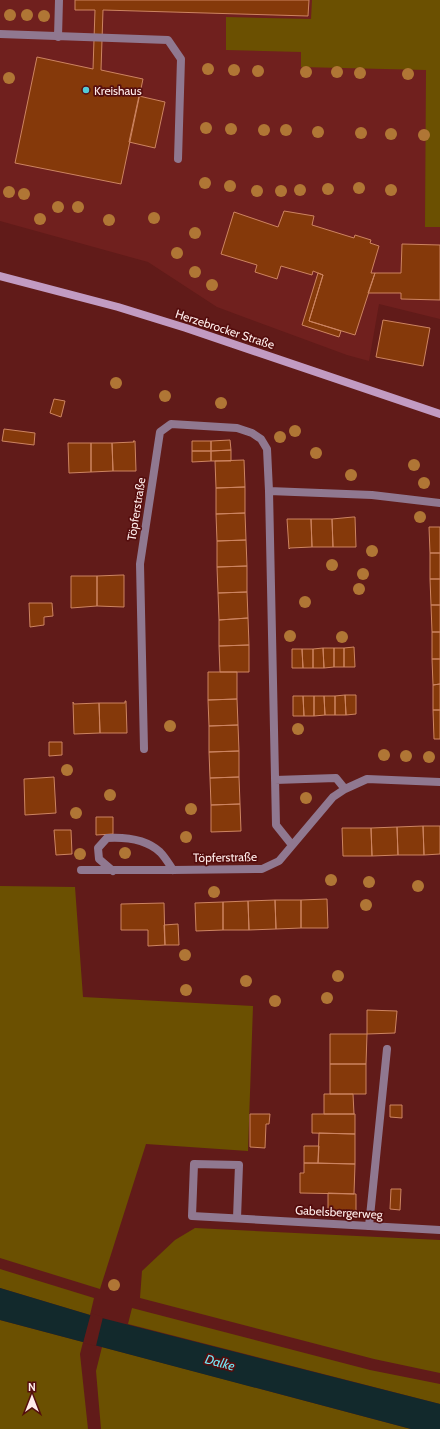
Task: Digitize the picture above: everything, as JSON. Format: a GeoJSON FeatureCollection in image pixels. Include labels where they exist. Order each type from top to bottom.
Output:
{"type":"FeatureCollection","features":[{"type":"Feature","properties":{"kind":"main road","name":"Herzebrocker Straße"},"geometry":{"type":"LineString","coordinates":[[0,276],[186,328],[440,414]]}},
{"type":"Feature","properties":{"kind":"street"},"geometry":{"type":"LineString","coordinates":[[58,37],[59,0]]}},
{"type":"Feature","properties":{"kind":"street"},"geometry":{"type":"LineString","coordinates":[[0,34],[168,40],[181,59],[178,159]]}},
{"type":"Feature","properties":{"kind":"street","name":"Töpferstraße"},"geometry":{"type":"LineString","coordinates":[[144,749],[140,564],[160,432],[171,424],[237,428],[252,433],[261,439],[267,449],[270,491],[276,825],[292,845]]}},
{"type":"Feature","properties":{"kind":"street"},"geometry":{"type":"LineString","coordinates":[[270,491],[372,495],[440,503]]}},
{"type":"Feature","properties":{"kind":"street"},"geometry":{"type":"LineString","coordinates":[[275,780],[336,778],[345,789]]}},
{"type":"Feature","properties":{"kind":"street","name":"Töpferstraße"},"geometry":{"type":"LineString","coordinates":[[81,870],[262,869],[279,860],[333,797],[345,789],[367,779],[424,780],[440,782]]}},
{"type":"Feature","properties":{"kind":"street"},"geometry":{"type":"LineString","coordinates":[[113,871],[100,859],[98,848],[107,838],[122,837],[137,840],[160,852],[173,870]]}},
{"type":"Feature","properties":{"kind":"street"},"geometry":{"type":"LineString","coordinates":[[369,1226],[387,1049]]}},
{"type":"Feature","properties":{"kind":"street","name":"Gabelsbergerweg"},"geometry":{"type":"LineString","coordinates":[[237,1218],[239,1166],[194,1164],[192,1216],[440,1230]]}},
{"type":"Feature","properties":{"kind":"shaded area"},"geometry":{"type":"Polygon","coordinates":[[[0,0],[440,0],[440,319],[379,304],[369,361],[347,355],[217,307],[148,262],[0,221],[0,0]]]}},
{"type":"Feature","properties":{"kind":"shaded area"},"geometry":{"type":"Polygon","coordinates":[[[312,0],[440,0],[440,227],[425,227],[426,70],[301,67],[301,52],[226,50],[226,17],[311,19],[312,0]]]}},
{"type":"Feature","properties":{"kind":"shaded area"},"geometry":{"type":"Polygon","coordinates":[[[0,886],[75,887],[83,997],[253,1006],[248,1151],[146,1144],[100,1289],[0,1258],[0,886]]]}},
{"type":"Feature","properties":{"kind":"shaded area"},"geometry":{"type":"Polygon","coordinates":[[[195,1228],[440,1240],[440,1373],[374,1359],[140,1298],[142,1271],[175,1240],[195,1228]]]}},
{"type":"Feature","properties":{"kind":"shaded area"},"geometry":{"type":"Polygon","coordinates":[[[0,1269],[94,1298],[90,1315],[0,1288],[0,1269]]]}},
{"type":"Feature","properties":{"kind":"shaded area"},"geometry":{"type":"Polygon","coordinates":[[[132,1308],[370,1370],[440,1384],[440,1404],[128,1324],[132,1308]]]}},
{"type":"Feature","properties":{"kind":"shaded area"},"geometry":{"type":"Polygon","coordinates":[[[0,1320],[83,1342],[80,1354],[88,1429],[0,1429],[0,1320]]]}},
{"type":"Feature","properties":{"kind":"shaded area"},"geometry":{"type":"Polygon","coordinates":[[[102,1347],[411,1429],[101,1429],[96,1371],[102,1347]]]}},
{"type":"Feature","properties":{"kind":"water","name":"Dalke"},"geometry":{"type":"Polygon","coordinates":[[[0,1288],[90,1315],[440,1404],[440,1429],[411,1429],[0,1320],[0,1288]]]}},
{"type":"Feature","properties":{"kind":"pier"},"geometry":{"type":"Polygon","coordinates":[[[91,1313],[103,1317],[96,1346],[83,1343],[91,1313]]]}},
{"type":"Feature","properties":{"kind":"building","name":"Kreishaus"},"geometry":{"type":"Polygon","coordinates":[[[75,0],[309,0],[308,16],[103,10],[101,70],[143,79],[121,184],[15,163],[37,57],[93,69],[95,10],[75,10],[75,0]]]}},
{"type":"Feature","properties":{"kind":"building"},"geometry":{"type":"Polygon","coordinates":[[[139,96],[165,102],[155,148],[129,142],[139,96]]]}},
{"type":"Feature","properties":{"kind":"building"},"geometry":{"type":"Polygon","coordinates":[[[284,211],[314,216],[312,225],[354,238],[355,235],[371,240],[370,243],[379,246],[371,273],[375,273],[355,335],[309,321],[323,275],[313,271],[312,275],[281,266],[277,279],[255,272],[257,265],[221,254],[234,212],[278,227],[284,211]]]}},
{"type":"Feature","properties":{"kind":"building"},"geometry":{"type":"Polygon","coordinates":[[[402,244],[440,245],[440,300],[401,299],[401,293],[368,293],[375,273],[401,273],[402,244]]]}},
{"type":"Feature","properties":{"kind":"building"},"geometry":{"type":"Polygon","coordinates":[[[318,273],[323,275],[309,321],[341,331],[339,337],[302,325],[318,273]]]}},
{"type":"Feature","properties":{"kind":"building"},"geometry":{"type":"Polygon","coordinates":[[[383,320],[430,328],[423,366],[376,357],[383,320]]]}},
{"type":"Feature","properties":{"kind":"building"},"geometry":{"type":"Polygon","coordinates":[[[54,399],[65,401],[61,417],[50,413],[54,399]]]}},
{"type":"Feature","properties":{"kind":"building"},"geometry":{"type":"Polygon","coordinates":[[[4,429],[35,433],[34,445],[2,441],[4,429]]]}},
{"type":"Feature","properties":{"kind":"building"},"geometry":{"type":"Polygon","coordinates":[[[230,440],[231,450],[211,451],[211,441],[230,440]]]}},
{"type":"Feature","properties":{"kind":"building"},"geometry":{"type":"Polygon","coordinates":[[[133,441],[135,441],[136,471],[113,471],[112,443],[134,442],[133,441]]]}},
{"type":"Feature","properties":{"kind":"building"},"geometry":{"type":"Polygon","coordinates":[[[192,441],[211,441],[211,451],[192,451],[192,441]]]}},
{"type":"Feature","properties":{"kind":"building"},"geometry":{"type":"Polygon","coordinates":[[[68,443],[91,443],[91,472],[69,473],[68,443]]]}},
{"type":"Feature","properties":{"kind":"building"},"geometry":{"type":"Polygon","coordinates":[[[91,443],[112,443],[113,471],[91,472],[91,443]]]}},
{"type":"Feature","properties":{"kind":"building"},"geometry":{"type":"Polygon","coordinates":[[[231,450],[231,461],[211,461],[211,451],[231,450]]]}},
{"type":"Feature","properties":{"kind":"building"},"geometry":{"type":"Polygon","coordinates":[[[192,451],[211,451],[211,461],[192,462],[192,451]]]}},
{"type":"Feature","properties":{"kind":"building"},"geometry":{"type":"Polygon","coordinates":[[[244,460],[245,487],[216,488],[215,461],[244,460]]]}},
{"type":"Feature","properties":{"kind":"building"},"geometry":{"type":"Polygon","coordinates":[[[245,487],[245,513],[216,514],[216,488],[245,487]]]}},
{"type":"Feature","properties":{"kind":"building"},"geometry":{"type":"Polygon","coordinates":[[[245,513],[246,540],[217,541],[216,514],[245,513]]]}},
{"type":"Feature","properties":{"kind":"building"},"geometry":{"type":"Polygon","coordinates":[[[355,517],[356,547],[333,547],[332,519],[355,517]]]}},
{"type":"Feature","properties":{"kind":"building"},"geometry":{"type":"Polygon","coordinates":[[[287,519],[311,519],[312,547],[289,549],[287,519]]]}},
{"type":"Feature","properties":{"kind":"building"},"geometry":{"type":"Polygon","coordinates":[[[311,519],[332,519],[333,547],[312,547],[311,519]]]}},
{"type":"Feature","properties":{"kind":"building"},"geometry":{"type":"Polygon","coordinates":[[[429,527],[440,527],[440,553],[430,553],[429,527]]]}},
{"type":"Feature","properties":{"kind":"building"},"geometry":{"type":"Polygon","coordinates":[[[246,540],[247,566],[217,567],[217,541],[246,540]]]}},
{"type":"Feature","properties":{"kind":"building"},"geometry":{"type":"Polygon","coordinates":[[[430,553],[440,553],[440,579],[430,579],[430,553]]]}},
{"type":"Feature","properties":{"kind":"building"},"geometry":{"type":"Polygon","coordinates":[[[247,566],[247,592],[218,593],[217,567],[247,566]]]}},
{"type":"Feature","properties":{"kind":"building"},"geometry":{"type":"Polygon","coordinates":[[[124,575],[124,607],[97,606],[97,576],[124,575]]]}},
{"type":"Feature","properties":{"kind":"building"},"geometry":{"type":"Polygon","coordinates":[[[71,576],[97,576],[97,606],[71,608],[71,576]]]}},
{"type":"Feature","properties":{"kind":"building"},"geometry":{"type":"Polygon","coordinates":[[[430,579],[440,579],[440,605],[431,605],[430,579]]]}},
{"type":"Feature","properties":{"kind":"building"},"geometry":{"type":"Polygon","coordinates":[[[247,592],[248,618],[219,620],[218,593],[247,592]]]}},
{"type":"Feature","properties":{"kind":"building"},"geometry":{"type":"Polygon","coordinates":[[[29,603],[52,603],[53,616],[44,617],[44,625],[30,627],[29,603]]]}},
{"type":"Feature","properties":{"kind":"building"},"geometry":{"type":"Polygon","coordinates":[[[431,605],[440,605],[440,632],[432,632],[431,605]]]}},
{"type":"Feature","properties":{"kind":"building"},"geometry":{"type":"Polygon","coordinates":[[[248,618],[249,645],[219,646],[219,620],[248,618]]]}},
{"type":"Feature","properties":{"kind":"building"},"geometry":{"type":"Polygon","coordinates":[[[432,632],[440,632],[440,659],[432,659],[432,632]]]}},
{"type":"Feature","properties":{"kind":"building"},"geometry":{"type":"Polygon","coordinates":[[[249,645],[249,672],[220,672],[219,646],[249,645]]]}},
{"type":"Feature","properties":{"kind":"building"},"geometry":{"type":"Polygon","coordinates":[[[354,647],[355,667],[344,667],[344,648],[354,647]]]}},
{"type":"Feature","properties":{"kind":"building"},"geometry":{"type":"Polygon","coordinates":[[[323,648],[324,668],[313,668],[313,649],[323,648]]]}},
{"type":"Feature","properties":{"kind":"building"},"geometry":{"type":"Polygon","coordinates":[[[323,648],[334,648],[334,667],[324,668],[323,648]]]}},
{"type":"Feature","properties":{"kind":"building"},"geometry":{"type":"Polygon","coordinates":[[[334,648],[344,648],[344,667],[334,667],[334,648]]]}},
{"type":"Feature","properties":{"kind":"building"},"geometry":{"type":"Polygon","coordinates":[[[292,649],[302,649],[303,668],[292,668],[292,649]]]}},
{"type":"Feature","properties":{"kind":"building"},"geometry":{"type":"Polygon","coordinates":[[[302,649],[313,649],[313,668],[303,668],[302,649]]]}},
{"type":"Feature","properties":{"kind":"building"},"geometry":{"type":"Polygon","coordinates":[[[432,659],[440,659],[440,684],[433,685],[432,659]]]}},
{"type":"Feature","properties":{"kind":"building"},"geometry":{"type":"Polygon","coordinates":[[[208,672],[237,672],[237,699],[208,700],[208,672]]]}},
{"type":"Feature","properties":{"kind":"building"},"geometry":{"type":"Polygon","coordinates":[[[440,684],[440,710],[433,710],[433,685],[440,684]]]}},
{"type":"Feature","properties":{"kind":"building"},"geometry":{"type":"Polygon","coordinates":[[[345,695],[356,695],[356,714],[346,715],[345,695]]]}},
{"type":"Feature","properties":{"kind":"building"},"geometry":{"type":"Polygon","coordinates":[[[345,695],[346,715],[335,715],[335,696],[345,695]]]}},
{"type":"Feature","properties":{"kind":"building"},"geometry":{"type":"Polygon","coordinates":[[[293,696],[303,696],[304,716],[293,716],[293,696]]]}},
{"type":"Feature","properties":{"kind":"building"},"geometry":{"type":"Polygon","coordinates":[[[303,696],[314,696],[314,716],[304,716],[303,696]]]}},
{"type":"Feature","properties":{"kind":"building"},"geometry":{"type":"Polygon","coordinates":[[[314,696],[324,696],[325,715],[314,716],[314,696]]]}},
{"type":"Feature","properties":{"kind":"building"},"geometry":{"type":"Polygon","coordinates":[[[324,696],[335,696],[335,715],[325,715],[324,696]]]}},
{"type":"Feature","properties":{"kind":"building"},"geometry":{"type":"Polygon","coordinates":[[[237,699],[238,725],[209,726],[208,700],[237,699]]]}},
{"type":"Feature","properties":{"kind":"building"},"geometry":{"type":"Polygon","coordinates":[[[125,701],[127,733],[100,733],[99,703],[125,703],[125,701]]]}},
{"type":"Feature","properties":{"kind":"building"},"geometry":{"type":"Polygon","coordinates":[[[73,702],[74,704],[99,703],[100,733],[74,734],[73,702]]]}},
{"type":"Feature","properties":{"kind":"building"},"geometry":{"type":"Polygon","coordinates":[[[433,710],[440,710],[440,739],[434,739],[433,710]]]}},
{"type":"Feature","properties":{"kind":"building"},"geometry":{"type":"Polygon","coordinates":[[[238,725],[239,751],[209,752],[209,726],[238,725]]]}},
{"type":"Feature","properties":{"kind":"building"},"geometry":{"type":"Polygon","coordinates":[[[49,742],[62,742],[62,755],[49,756],[49,742]]]}},
{"type":"Feature","properties":{"kind":"building"},"geometry":{"type":"Polygon","coordinates":[[[239,751],[239,777],[210,778],[209,752],[239,751]]]}},
{"type":"Feature","properties":{"kind":"building"},"geometry":{"type":"Polygon","coordinates":[[[54,777],[56,813],[25,815],[24,779],[54,777]]]}},
{"type":"Feature","properties":{"kind":"building"},"geometry":{"type":"Polygon","coordinates":[[[239,777],[240,804],[211,805],[210,778],[239,777]]]}},
{"type":"Feature","properties":{"kind":"building"},"geometry":{"type":"Polygon","coordinates":[[[240,804],[241,831],[211,832],[211,805],[240,804]]]}},
{"type":"Feature","properties":{"kind":"building"},"geometry":{"type":"Polygon","coordinates":[[[96,817],[113,817],[113,834],[96,835],[96,817]]]}},
{"type":"Feature","properties":{"kind":"building"},"geometry":{"type":"Polygon","coordinates":[[[423,826],[440,826],[440,854],[424,855],[423,826]]]}},
{"type":"Feature","properties":{"kind":"building"},"geometry":{"type":"Polygon","coordinates":[[[423,826],[424,855],[398,855],[397,827],[423,826]]]}},
{"type":"Feature","properties":{"kind":"building"},"geometry":{"type":"Polygon","coordinates":[[[397,827],[398,855],[372,856],[371,828],[397,827]]]}},
{"type":"Feature","properties":{"kind":"building"},"geometry":{"type":"Polygon","coordinates":[[[342,828],[371,828],[372,856],[343,856],[342,828]]]}},
{"type":"Feature","properties":{"kind":"building"},"geometry":{"type":"Polygon","coordinates":[[[54,830],[71,830],[72,854],[56,855],[54,830]]]}},
{"type":"Feature","properties":{"kind":"building"},"geometry":{"type":"Polygon","coordinates":[[[327,899],[328,928],[301,928],[301,900],[327,899]]]}},
{"type":"Feature","properties":{"kind":"building"},"geometry":{"type":"Polygon","coordinates":[[[275,900],[301,900],[301,928],[276,929],[275,900]]]}},
{"type":"Feature","properties":{"kind":"building"},"geometry":{"type":"Polygon","coordinates":[[[275,900],[276,929],[249,930],[248,901],[275,900]]]}},
{"type":"Feature","properties":{"kind":"building"},"geometry":{"type":"Polygon","coordinates":[[[248,901],[249,930],[223,930],[223,902],[248,901]]]}},
{"type":"Feature","properties":{"kind":"building"},"geometry":{"type":"Polygon","coordinates":[[[223,902],[223,930],[196,931],[195,903],[223,902]]]}},
{"type":"Feature","properties":{"kind":"building"},"geometry":{"type":"Polygon","coordinates":[[[164,903],[165,945],[148,946],[148,930],[121,930],[121,904],[164,903]]]}},
{"type":"Feature","properties":{"kind":"building"},"geometry":{"type":"Polygon","coordinates":[[[178,924],[179,945],[165,945],[164,925],[178,924]]]}},
{"type":"Feature","properties":{"kind":"building"},"geometry":{"type":"Polygon","coordinates":[[[367,1010],[397,1011],[395,1033],[367,1034],[367,1010]]]}},
{"type":"Feature","properties":{"kind":"building"},"geometry":{"type":"Polygon","coordinates":[[[330,1034],[367,1034],[366,1064],[330,1064],[330,1034]]]}},
{"type":"Feature","properties":{"kind":"building"},"geometry":{"type":"Polygon","coordinates":[[[330,1064],[366,1064],[366,1094],[330,1094],[330,1064]]]}},
{"type":"Feature","properties":{"kind":"building"},"geometry":{"type":"Polygon","coordinates":[[[324,1094],[353,1094],[354,1114],[324,1114],[324,1094]]]}},
{"type":"Feature","properties":{"kind":"building"},"geometry":{"type":"Polygon","coordinates":[[[390,1105],[402,1105],[402,1118],[390,1117],[390,1105]]]}},
{"type":"Feature","properties":{"kind":"building"},"geometry":{"type":"Polygon","coordinates":[[[250,1114],[270,1114],[269,1124],[266,1124],[265,1148],[250,1147],[250,1114]]]}},
{"type":"Feature","properties":{"kind":"building"},"geometry":{"type":"Polygon","coordinates":[[[312,1114],[355,1114],[355,1134],[312,1133],[312,1114]]]}},
{"type":"Feature","properties":{"kind":"building"},"geometry":{"type":"Polygon","coordinates":[[[319,1133],[355,1134],[355,1164],[318,1163],[319,1133]]]}},
{"type":"Feature","properties":{"kind":"building"},"geometry":{"type":"Polygon","coordinates":[[[304,1146],[319,1146],[318,1163],[304,1163],[304,1146]]]}},
{"type":"Feature","properties":{"kind":"building"},"geometry":{"type":"Polygon","coordinates":[[[304,1163],[355,1164],[354,1194],[300,1193],[300,1173],[304,1173],[304,1163]]]}},
{"type":"Feature","properties":{"kind":"building"},"geometry":{"type":"Polygon","coordinates":[[[391,1189],[401,1189],[400,1210],[390,1209],[391,1189]]]}},
{"type":"Feature","properties":{"kind":"building"},"geometry":{"type":"Polygon","coordinates":[[[328,1193],[356,1194],[356,1215],[328,1214],[328,1193]]]}},
{"type":"Feature","properties":{"kind":"place","name":"Kreishaus"},"geometry":{"type":"Point","coordinates":[86,90]}}]}
